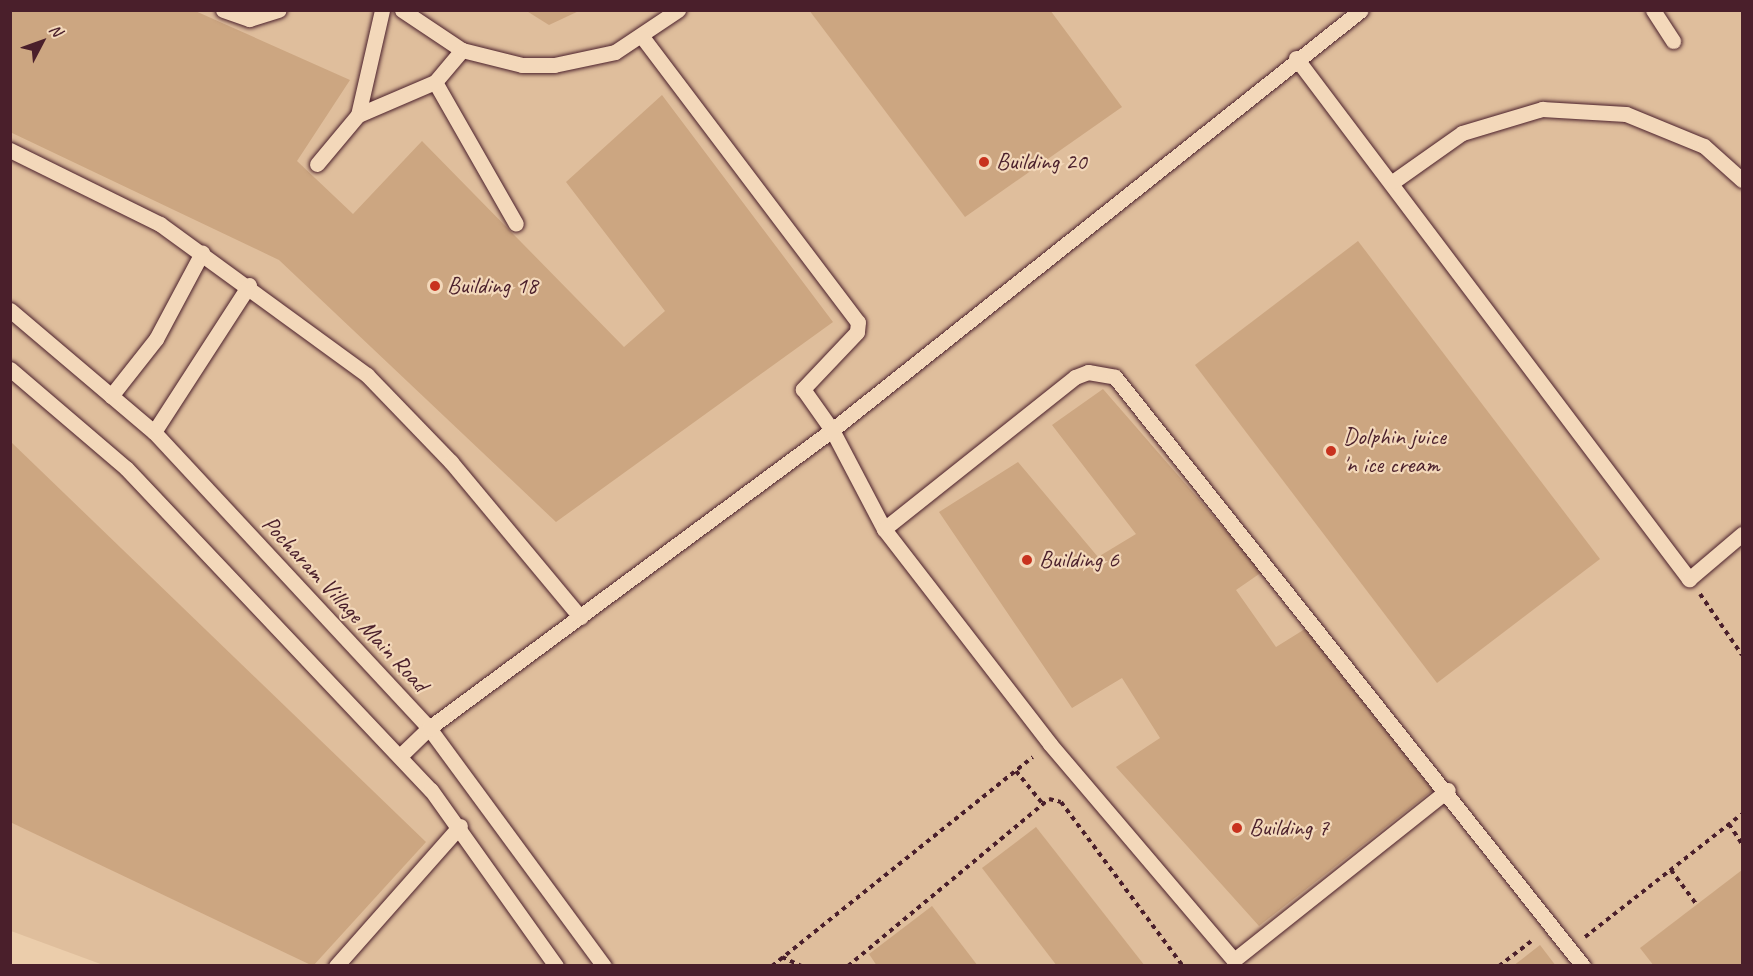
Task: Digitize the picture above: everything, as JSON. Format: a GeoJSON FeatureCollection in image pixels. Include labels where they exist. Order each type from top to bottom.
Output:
{"type":"FeatureCollection","features":[{"type":"Feature","properties":{"kind":"lane"},"geometry":{"type":"LineString","coordinates":[[223,10],[249,19],[279,10]]}},
{"type":"Feature","properties":{"kind":"lane"},"geometry":{"type":"LineString","coordinates":[[358,115],[382,10]]}},
{"type":"Feature","properties":{"kind":"lane"},"geometry":{"type":"LineString","coordinates":[[402,10],[462,50],[522,65],[554,66],[615,52],[643,38],[678,10]]}},
{"type":"Feature","properties":{"kind":"lane"},"geometry":{"type":"LineString","coordinates":[[400,756],[429,728],[832,430],[1296,58],[1360,10]]}},
{"type":"Feature","properties":{"kind":"lane"},"geometry":{"type":"LineString","coordinates":[[1653,10],[1673,41]]}},
{"type":"Feature","properties":{"kind":"lane"},"geometry":{"type":"LineString","coordinates":[[643,38],[858,322],[857,332],[803,389],[832,430],[884,529],[1050,744],[1234,960],[1448,790]]}},
{"type":"Feature","properties":{"kind":"lane"},"geometry":{"type":"LineString","coordinates":[[317,164],[358,115],[435,82],[462,50]]}},
{"type":"Feature","properties":{"kind":"lane"},"geometry":{"type":"LineString","coordinates":[[1296,58],[1394,181],[1689,579],[1743,534]]}},
{"type":"Feature","properties":{"kind":"lane"},"geometry":{"type":"LineString","coordinates":[[435,82],[516,224]]}},
{"type":"Feature","properties":{"kind":"lane"},"geometry":{"type":"LineString","coordinates":[[1394,181],[1462,133],[1542,109],[1626,114],[1704,146],[1743,180]]}},
{"type":"Feature","properties":{"kind":"lane"},"geometry":{"type":"LineString","coordinates":[[10,150],[160,224],[249,285],[367,375],[451,462],[580,617]]}},
{"type":"Feature","properties":{"kind":"lane"},"geometry":{"type":"LineString","coordinates":[[111,396],[156,339],[202,253]]}},
{"type":"Feature","properties":{"kind":"lane"},"geometry":{"type":"LineString","coordinates":[[154,432],[249,285]]}},
{"type":"Feature","properties":{"kind":"lane","name":"Pocharam Village Main Road"},"geometry":{"type":"LineString","coordinates":[[10,310],[154,432],[429,728],[604,966]]}},
{"type":"Feature","properties":{"kind":"lane"},"geometry":{"type":"LineString","coordinates":[[10,369],[126,468],[400,756],[475,845],[556,966]]}},
{"type":"Feature","properties":{"kind":"lane"},"geometry":{"type":"LineString","coordinates":[[884,529],[1075,377],[1089,372],[1115,377],[1448,790],[1583,966]]}},
{"type":"Feature","properties":{"kind":"lane"},"geometry":{"type":"LineString","coordinates":[[336,966],[460,826]]}},
{"type":"Feature","properties":{"kind":"path"},"geometry":{"type":"LineString","coordinates":[[1689,579],[1743,656]]}},
{"type":"Feature","properties":{"kind":"path"},"geometry":{"type":"LineString","coordinates":[[772,966],[1050,744]]}},
{"type":"Feature","properties":{"kind":"path"},"geometry":{"type":"LineString","coordinates":[[1016,771],[1042,803]]}},
{"type":"Feature","properties":{"kind":"path"},"geometry":{"type":"LineString","coordinates":[[848,966],[1042,803],[1061,802],[1183,966]]}},
{"type":"Feature","properties":{"kind":"path"},"geometry":{"type":"LineString","coordinates":[[1570,949],[1743,814]]}},
{"type":"Feature","properties":{"kind":"path"},"geometry":{"type":"LineString","coordinates":[[1729,824],[1743,844]]}},
{"type":"Feature","properties":{"kind":"path"},"geometry":{"type":"LineString","coordinates":[[1671,870],[1697,905]]}},
{"type":"Feature","properties":{"kind":"path"},"geometry":{"type":"LineString","coordinates":[[1499,966],[1552,925]]}},
{"type":"Feature","properties":{"kind":"path"},"geometry":{"type":"LineString","coordinates":[[782,957],[801,966]]}},
{"type":"Feature","properties":{"kind":"shaded area"},"geometry":{"type":"Polygon","coordinates":[[[10,11],[1742,11],[1742,965],[106,966],[11,931],[10,11]]]}},
{"type":"Feature","properties":{"kind":"building","name":"Building 18"},"geometry":{"type":"Polygon","coordinates":[[[10,10],[193,10],[350,80],[297,161],[353,214],[422,141],[624,347],[665,311],[566,182],[662,95],[833,322],[556,522],[279,260],[10,132],[10,10]]]}},
{"type":"Feature","properties":{"kind":"building"},"geometry":{"type":"Polygon","coordinates":[[[525,10],[581,10],[549,25],[525,10]]]}},
{"type":"Feature","properties":{"kind":"building","name":"Building 20"},"geometry":{"type":"Polygon","coordinates":[[[809,10],[1050,10],[1122,107],[965,217],[809,10]]]}},
{"type":"Feature","properties":{"kind":"building"},"geometry":{"type":"Polygon","coordinates":[[[1358,241],[1600,559],[1437,683],[1195,365],[1358,241]]]}},
{"type":"Feature","properties":{"kind":"building"},"geometry":{"type":"Polygon","coordinates":[[[1103,389],[1262,572],[1236,590],[1276,647],[1305,629],[1433,790],[1259,926],[1116,767],[1160,738],[1122,678],[1072,708],[939,512],[1018,462],[1098,557],[1136,534],[1052,425],[1103,389]]]}},
{"type":"Feature","properties":{"kind":"building"},"geometry":{"type":"Polygon","coordinates":[[[10,441],[426,842],[313,966],[10,822],[10,441]]]}},
{"type":"Feature","properties":{"kind":"building"},"geometry":{"type":"Polygon","coordinates":[[[1036,827],[1145,966],[1057,966],[982,868],[1036,827]]]}},
{"type":"Feature","properties":{"kind":"building"},"geometry":{"type":"Polygon","coordinates":[[[1742,870],[1742,966],[1654,966],[1640,948],[1742,870]]]}},
{"type":"Feature","properties":{"kind":"building"},"geometry":{"type":"Polygon","coordinates":[[[932,906],[978,966],[877,966],[869,954],[932,906]]]}},
{"type":"Feature","properties":{"kind":"building"},"geometry":{"type":"Polygon","coordinates":[[[1540,945],[1556,966],[1513,966],[1540,945]]]}},
{"type":"Feature","properties":{"kind":"place","name":"Building 20"},"geometry":{"type":"Point","coordinates":[984,162]}},
{"type":"Feature","properties":{"kind":"place","name":"Building 18"},"geometry":{"type":"Point","coordinates":[435,286]}},
{"type":"Feature","properties":{"kind":"place","name":"Dolphin juice 'n ice cream"},"geometry":{"type":"Point","coordinates":[1331,451]}},
{"type":"Feature","properties":{"kind":"place","name":"Building 6"},"geometry":{"type":"Point","coordinates":[1027,560]}},
{"type":"Feature","properties":{"kind":"place","name":"Building 7"},"geometry":{"type":"Point","coordinates":[1237,828]}}]}
